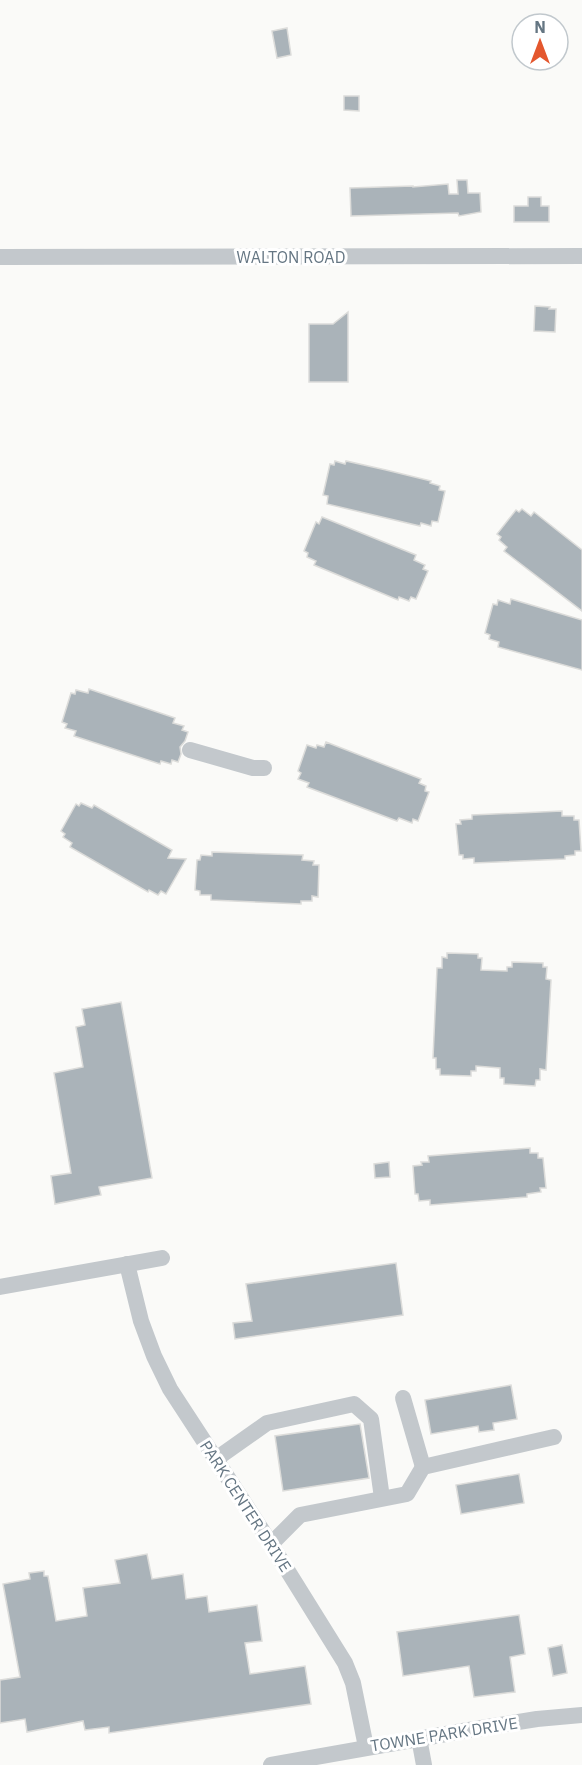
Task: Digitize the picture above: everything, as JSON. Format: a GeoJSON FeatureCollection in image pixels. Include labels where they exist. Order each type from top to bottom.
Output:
{"type":"FeatureCollection","features":[{"type":"Feature","properties":{"kind":"street","name":"WALTON ROAD"},"geometry":{"type":"LineString","coordinates":[[0,257],[582,256]]}},
{"type":"Feature","properties":{"kind":"street"},"geometry":{"type":"LineString","coordinates":[[190,750],[253,768],[264,768]]}},
{"type":"Feature","properties":{"kind":"street"},"geometry":{"type":"LineString","coordinates":[[0,1287],[162,1258]]}},
{"type":"Feature","properties":{"kind":"street","name":"PARK CENTER DRIVE"},"geometry":{"type":"LineString","coordinates":[[127,1264],[141,1322],[170,1389],[271,1544],[350,1672],[366,1747]]}},
{"type":"Feature","properties":{"kind":"street"},"geometry":{"type":"LineString","coordinates":[[403,1398],[423,1467]]}},
{"type":"Feature","properties":{"kind":"street"},"geometry":{"type":"LineString","coordinates":[[216,1459],[267,1423],[354,1404],[371,1419],[382,1498]]}},
{"type":"Feature","properties":{"kind":"street"},"geometry":{"type":"LineString","coordinates":[[271,1544],[300,1515],[407,1494],[423,1467],[554,1437]]}},
{"type":"Feature","properties":{"kind":"street","name":"TOWNE PARK DRIVE"},"geometry":{"type":"LineString","coordinates":[[271,1765],[537,1719],[582,1715]]}},
{"type":"Feature","properties":{"kind":"street"},"geometry":{"type":"LineString","coordinates":[[419,1738],[424,1765]]}},
{"type":"Feature","properties":{"kind":"building"},"geometry":{"type":"Polygon","coordinates":[[[287,28],[291,55],[277,58],[272,31],[287,28]]]}},
{"type":"Feature","properties":{"kind":"building"},"geometry":{"type":"Polygon","coordinates":[[[344,96],[359,96],[359,111],[344,110],[344,96]]]}},
{"type":"Feature","properties":{"kind":"building"},"geometry":{"type":"Polygon","coordinates":[[[457,180],[467,180],[468,193],[480,193],[481,212],[459,216],[458,213],[351,216],[350,188],[448,184],[449,194],[458,194],[457,180]]]}},
{"type":"Feature","properties":{"kind":"building"},"geometry":{"type":"Polygon","coordinates":[[[528,197],[541,197],[541,206],[549,206],[549,222],[514,222],[514,206],[528,206],[528,197]]]}},
{"type":"Feature","properties":{"kind":"building"},"geometry":{"type":"Polygon","coordinates":[[[535,306],[556,309],[555,332],[534,331],[535,306]]]}},
{"type":"Feature","properties":{"kind":"building"},"geometry":{"type":"Polygon","coordinates":[[[348,312],[348,382],[309,382],[309,324],[333,324],[348,312]]]}},
{"type":"Feature","properties":{"kind":"building"},"geometry":{"type":"Polygon","coordinates":[[[335,461],[345,464],[346,461],[386,470],[431,481],[430,483],[440,486],[439,490],[445,491],[438,522],[432,521],[431,526],[421,523],[420,526],[327,504],[328,496],[323,495],[330,464],[334,465],[335,461]]]}},
{"type":"Feature","properties":{"kind":"building"},"geometry":{"type":"Polygon","coordinates":[[[522,509],[531,516],[534,512],[582,550],[582,611],[504,551],[507,547],[499,540],[501,537],[497,534],[516,510],[519,512],[522,509]]]}},
{"type":"Feature","properties":{"kind":"building"},"geometry":{"type":"Polygon","coordinates":[[[322,517],[416,555],[414,560],[425,565],[423,569],[428,571],[416,599],[411,597],[409,601],[399,597],[398,600],[314,565],[316,561],[307,557],[308,553],[304,551],[316,522],[319,524],[322,517]]]}},
{"type":"Feature","properties":{"kind":"building"},"geometry":{"type":"Polygon","coordinates":[[[511,599],[582,620],[582,670],[498,647],[499,642],[489,639],[490,635],[485,633],[493,604],[497,605],[498,600],[510,604],[511,599]]]}},
{"type":"Feature","properties":{"kind":"building"},"geometry":{"type":"Polygon","coordinates":[[[89,689],[175,718],[173,723],[184,726],[182,730],[188,732],[180,747],[181,754],[178,762],[172,760],[171,764],[161,761],[160,764],[74,736],[76,731],[65,728],[67,724],[62,722],[71,693],[75,694],[76,690],[88,693],[89,689]]]}},
{"type":"Feature","properties":{"kind":"building"},"geometry":{"type":"Polygon","coordinates":[[[326,742],[421,779],[419,783],[426,786],[425,791],[429,792],[418,821],[413,819],[412,823],[399,818],[397,821],[307,787],[309,783],[298,779],[301,773],[298,771],[307,745],[316,748],[317,745],[324,747],[326,742]]]}},
{"type":"Feature","properties":{"kind":"building"},"geometry":{"type":"Polygon","coordinates":[[[81,803],[92,808],[94,805],[172,850],[168,858],[186,859],[166,894],[161,891],[158,895],[149,890],[148,892],[70,847],[72,843],[63,837],[65,834],[61,831],[76,804],[79,806],[81,803]]]}},
{"type":"Feature","properties":{"kind":"building"},"geometry":{"type":"Polygon","coordinates":[[[562,811],[562,816],[574,816],[574,820],[579,820],[581,851],[575,851],[575,855],[565,856],[565,859],[474,863],[474,858],[463,859],[463,855],[459,855],[456,824],[461,824],[460,820],[472,819],[472,815],[562,811]]]}},
{"type":"Feature","properties":{"kind":"building"},"geometry":{"type":"Polygon","coordinates":[[[212,852],[303,855],[302,860],[314,861],[313,865],[319,865],[318,897],[312,896],[312,901],[301,901],[301,904],[211,900],[211,895],[200,895],[200,891],[195,890],[197,860],[200,860],[201,855],[212,856],[212,852]]]}},
{"type":"Feature","properties":{"kind":"building"},"geometry":{"type":"Polygon","coordinates":[[[447,953],[478,954],[478,958],[482,958],[481,970],[507,971],[507,967],[512,967],[512,962],[543,963],[543,967],[547,967],[546,979],[551,980],[546,1070],[540,1069],[540,1080],[536,1080],[535,1086],[504,1084],[504,1078],[500,1078],[500,1068],[476,1066],[476,1071],[471,1071],[471,1076],[440,1075],[440,1069],[436,1069],[436,1058],[433,1058],[437,968],[442,968],[442,957],[447,958],[447,953]]]}},
{"type":"Feature","properties":{"kind":"building"},"geometry":{"type":"Polygon","coordinates":[[[121,1002],[152,1178],[99,1187],[101,1195],[55,1204],[51,1176],[71,1173],[54,1073],[83,1067],[76,1027],[85,1025],[82,1009],[121,1002]]]}},
{"type":"Feature","properties":{"kind":"building"},"geometry":{"type":"Polygon","coordinates":[[[530,1148],[530,1153],[538,1153],[538,1158],[543,1158],[546,1188],[540,1188],[541,1192],[527,1194],[527,1197],[430,1205],[430,1200],[419,1201],[418,1194],[415,1194],[413,1166],[422,1165],[421,1162],[429,1162],[428,1156],[530,1148]]]}},
{"type":"Feature","properties":{"kind":"building"},"geometry":{"type":"Polygon","coordinates":[[[389,1162],[390,1177],[375,1178],[374,1164],[389,1162]]]}},
{"type":"Feature","properties":{"kind":"building"},"geometry":{"type":"Polygon","coordinates":[[[396,1263],[403,1315],[235,1339],[233,1323],[252,1321],[246,1284],[396,1263]]]}},
{"type":"Feature","properties":{"kind":"building"},"geometry":{"type":"Polygon","coordinates":[[[511,1385],[517,1419],[493,1423],[494,1430],[479,1432],[478,1426],[431,1434],[425,1400],[511,1385]]]}},
{"type":"Feature","properties":{"kind":"building"},"geometry":{"type":"Polygon","coordinates":[[[360,1424],[369,1478],[283,1491],[275,1436],[360,1424]]]}},
{"type":"Feature","properties":{"kind":"building"},"geometry":{"type":"Polygon","coordinates":[[[519,1474],[524,1503],[461,1514],[456,1485],[519,1474]]]}},
{"type":"Feature","properties":{"kind":"building"},"geometry":{"type":"Polygon","coordinates":[[[147,1554],[152,1579],[183,1574],[186,1599],[207,1596],[209,1612],[257,1605],[262,1641],[245,1643],[250,1674],[305,1666],[311,1704],[109,1733],[109,1727],[85,1730],[83,1721],[27,1732],[25,1719],[0,1723],[0,1680],[20,1677],[3,1584],[30,1579],[29,1573],[44,1571],[44,1576],[48,1576],[56,1621],[87,1616],[83,1588],[120,1583],[115,1560],[147,1554]]]}},
{"type":"Feature","properties":{"kind":"building"},"geometry":{"type":"Polygon","coordinates":[[[519,1615],[525,1654],[510,1657],[515,1692],[474,1697],[469,1666],[403,1676],[397,1632],[519,1615]]]}},
{"type":"Feature","properties":{"kind":"building"},"geometry":{"type":"Polygon","coordinates":[[[562,1645],[567,1673],[553,1676],[548,1648],[562,1645]]]}}]}
